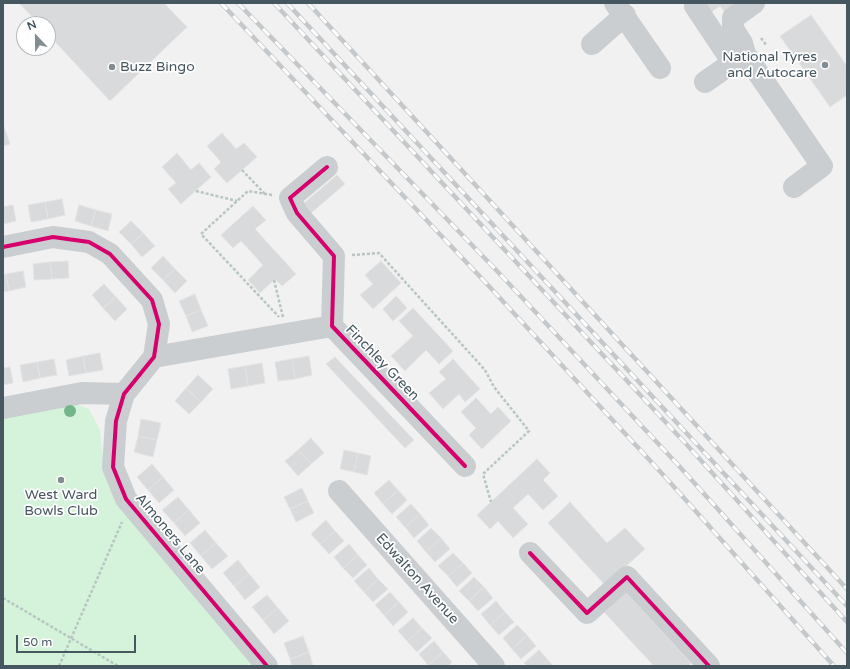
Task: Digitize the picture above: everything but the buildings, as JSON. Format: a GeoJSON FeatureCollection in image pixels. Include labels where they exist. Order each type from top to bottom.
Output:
{"type":"FeatureCollection","features":[{"type":"Feature","properties":{"kind":"street"},"geometry":{"type":"LineString","coordinates":[[697,3],[695,6],[739,58],[822,166],[794,187]]}},
{"type":"Feature","properties":{"kind":"street"},"geometry":{"type":"LineString","coordinates":[[705,82],[739,58],[742,43],[733,29],[733,18],[754,3]]}},
{"type":"Feature","properties":{"kind":"street"},"geometry":{"type":"LineString","coordinates":[[592,44],[620,9],[660,68]]}},
{"type":"Feature","properties":{"kind":"street"},"geometry":{"type":"LineString","coordinates":[[327,168],[290,198],[297,213],[334,256]]}},
{"type":"Feature","properties":{"kind":"street"},"geometry":{"type":"LineString","coordinates":[[3,247],[52,237],[89,242],[110,254],[152,300],[159,324],[154,357],[124,394],[82,393],[3,408]]}},
{"type":"Feature","properties":{"kind":"street","name":"Finchley Green"},"geometry":{"type":"LineString","coordinates":[[334,256],[332,326],[465,466]]}},
{"type":"Feature","properties":{"kind":"street","name":"Finchley Green"},"geometry":{"type":"LineString","coordinates":[[154,357],[332,326]]}},
{"type":"Feature","properties":{"kind":"street","name":"Almoners Lane"},"geometry":{"type":"LineString","coordinates":[[124,394],[116,421],[113,467],[126,499],[267,666]]}},
{"type":"Feature","properties":{"kind":"street","name":"Edwalton Avenue"},"geometry":{"type":"LineString","coordinates":[[339,491],[494,666]]}},
{"type":"Feature","properties":{"kind":"street"},"geometry":{"type":"LineString","coordinates":[[530,553],[586,613],[627,577],[709,666]]}},
{"type":"Feature","properties":{"kind":"path"},"geometry":{"type":"LineString","coordinates":[[242,170],[265,194]]}},
{"type":"Feature","properties":{"kind":"path"},"geometry":{"type":"LineString","coordinates":[[196,190],[237,201]]}},
{"type":"Feature","properties":{"kind":"path"},"geometry":{"type":"LineString","coordinates":[[274,280],[285,324],[201,234],[248,191],[290,198]]}},
{"type":"Feature","properties":{"kind":"path"},"geometry":{"type":"LineString","coordinates":[[334,256],[379,253],[486,370],[494,388],[529,431],[483,474],[491,502]]}},
{"type":"Feature","properties":{"kind":"path"},"geometry":{"type":"LineString","coordinates":[[59,666],[123,520]]}},
{"type":"Feature","properties":{"kind":"path"},"geometry":{"type":"LineString","coordinates":[[3,598],[118,666]]}},
{"type":"Feature","properties":{"kind":"green space"},"geometry":{"type":"Polygon","coordinates":[[[73,403],[89,409],[100,430],[102,450],[106,467],[254,666],[3,666],[3,415],[73,403]]]}},
{"type":"Feature","properties":{"kind":"railway"},"geometry":{"type":"LineString","coordinates":[[221,3],[486,283],[667,479],[834,666]]}},
{"type":"Feature","properties":{"kind":"railway"},"geometry":{"type":"LineString","coordinates":[[238,3],[499,273],[680,467],[847,653]]}},
{"type":"Feature","properties":{"kind":"railway"},"geometry":{"type":"LineString","coordinates":[[274,3],[687,445],[847,622]]}},
{"type":"Feature","properties":{"kind":"railway"},"geometry":{"type":"LineString","coordinates":[[287,3],[847,606]]}},
{"type":"Feature","properties":{"kind":"railway"},"geometry":{"type":"LineString","coordinates":[[308,3],[847,589]]}},
{"type":"Feature","properties":{"kind":"cycle path"},"geometry":{"type":"LineString","coordinates":[[327,167],[290,198],[297,213],[334,256],[332,326],[465,466]]}},
{"type":"Feature","properties":{"kind":"cycle path"},"geometry":{"type":"LineString","coordinates":[[3,247],[53,237],[89,242],[110,254],[152,300],[159,324],[154,357],[124,394],[116,421],[113,467],[126,499],[267,666]]}},
{"type":"Feature","properties":{"kind":"cycle path"},"geometry":{"type":"LineString","coordinates":[[530,553],[587,613],[627,577],[709,666]]}},
{"type":"Feature","properties":{"kind":"place","name":"National Tyres and Autocare"},"geometry":{"type":"Point","coordinates":[825,65]}},
{"type":"Feature","properties":{"kind":"place","name":"Buzz Bingo"},"geometry":{"type":"Point","coordinates":[112,67]}},
{"type":"Feature","properties":{"kind":"place","name":"West Ward Bowls Club"},"geometry":{"type":"Point","coordinates":[61,480]}}]}
